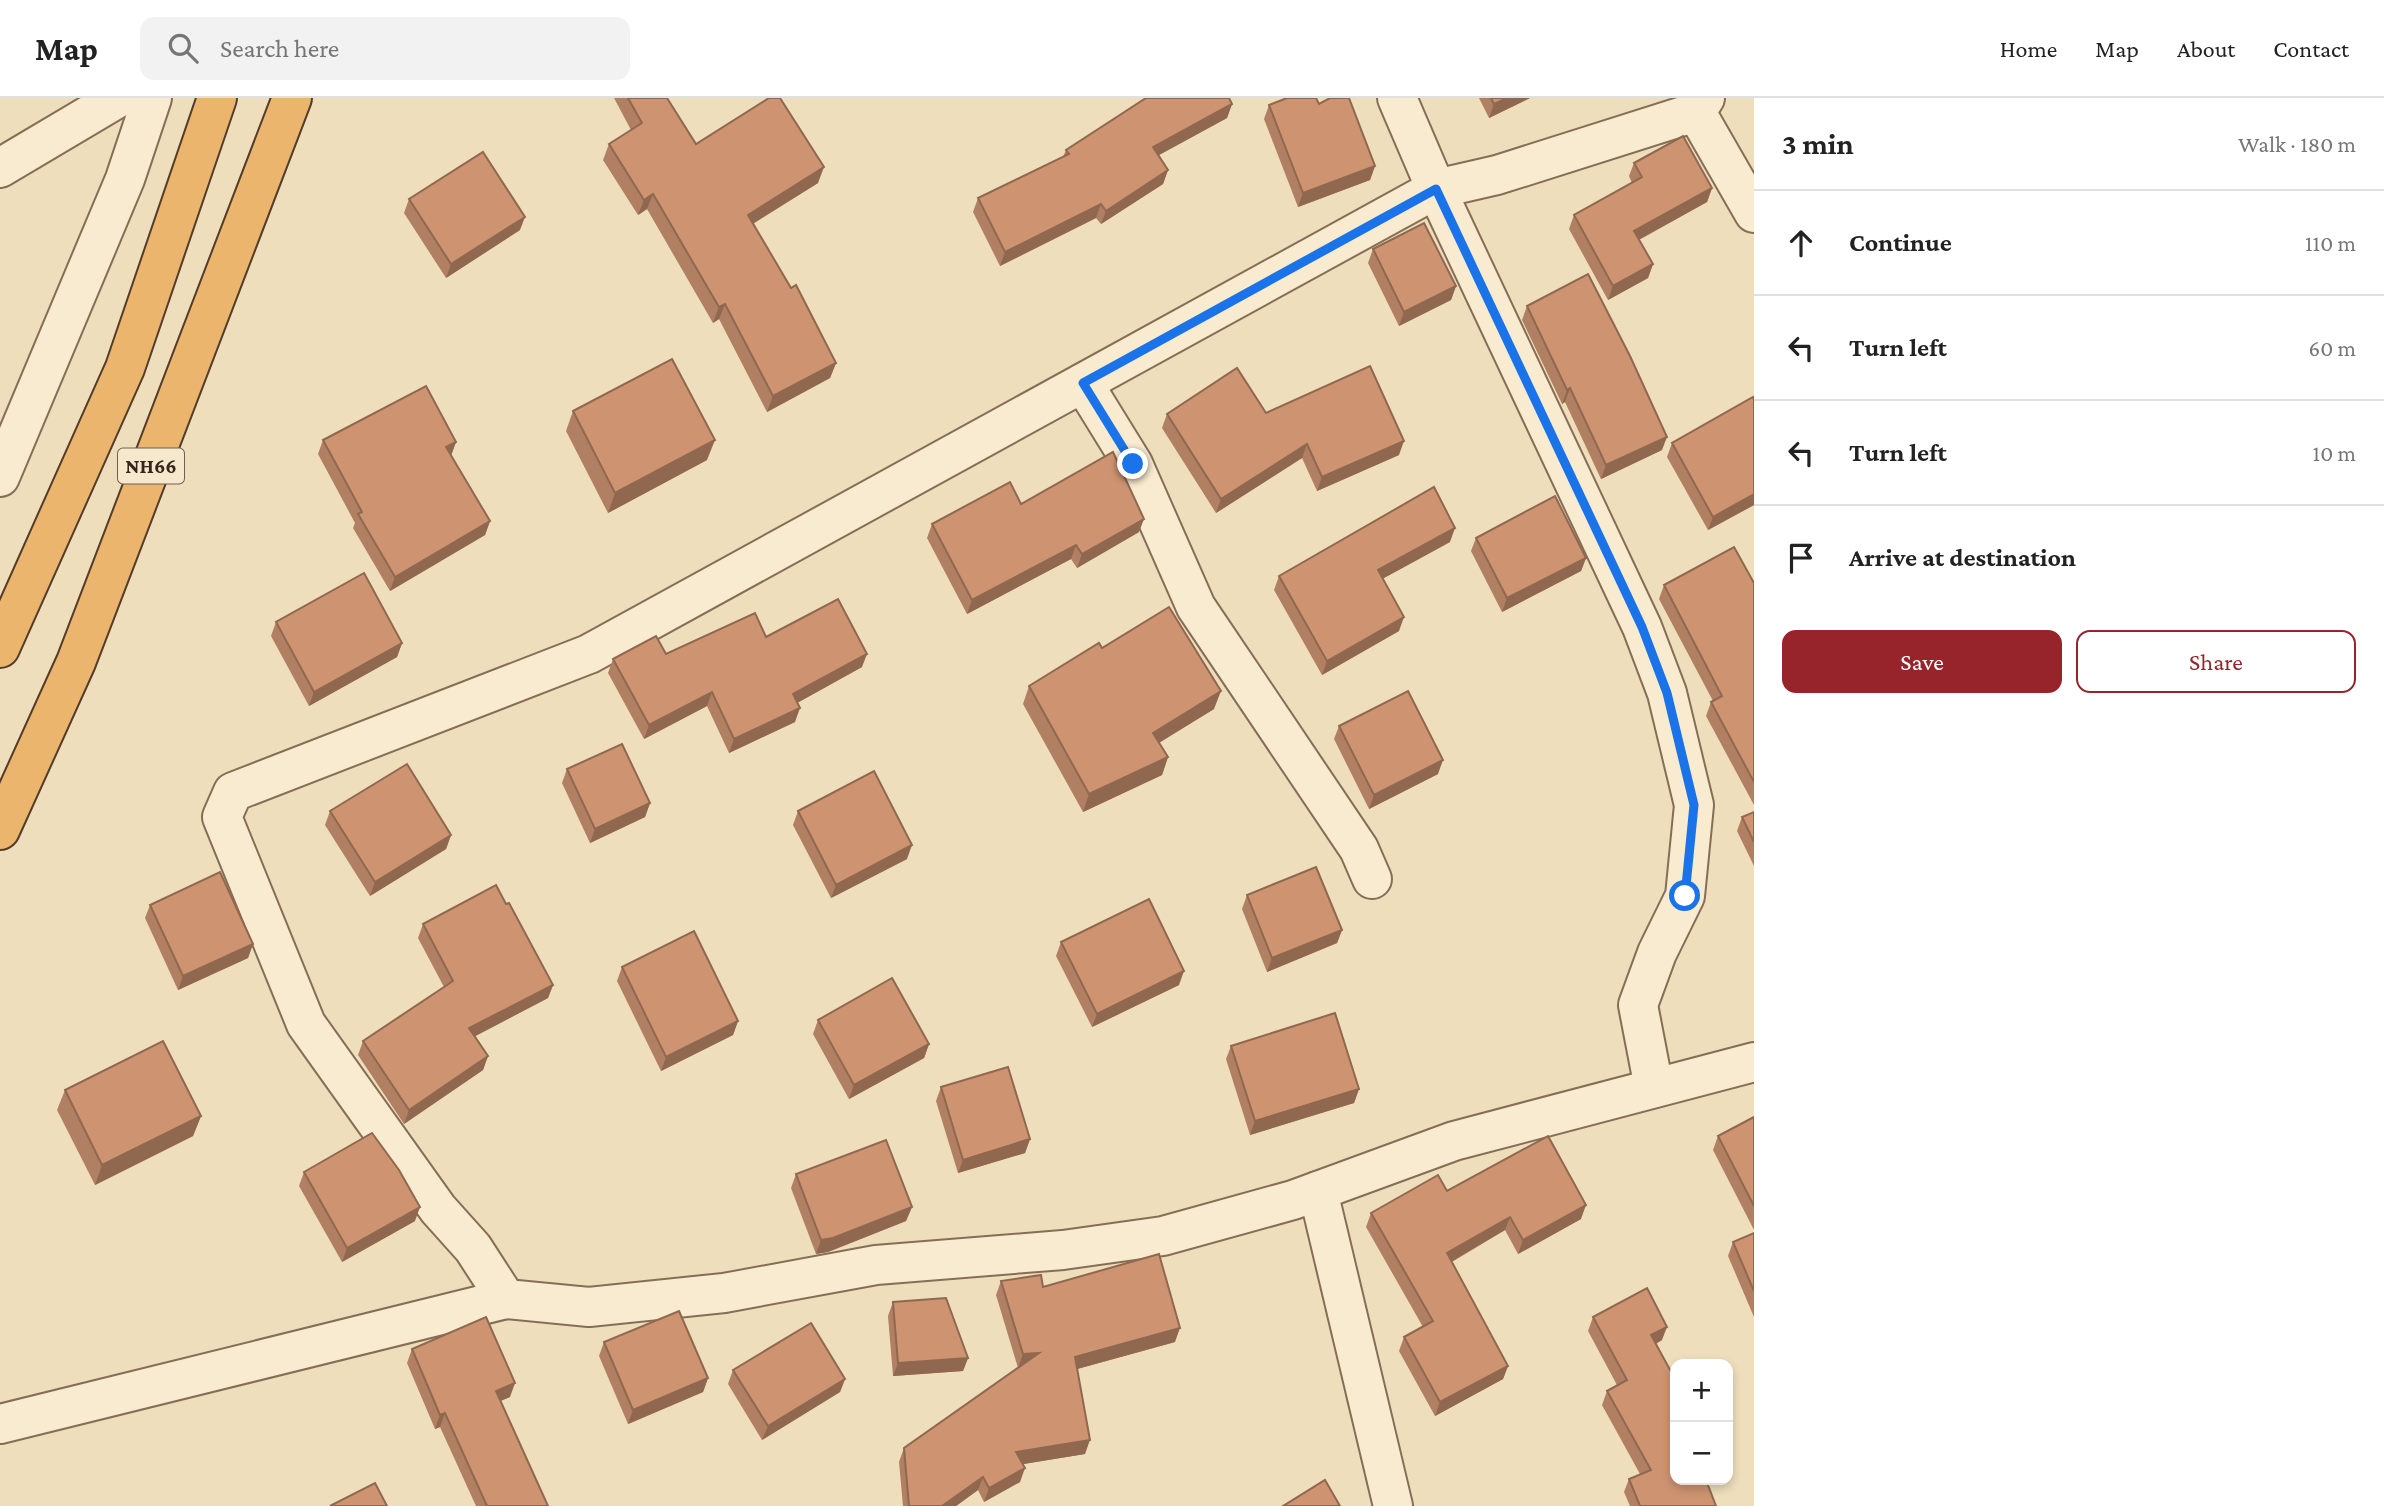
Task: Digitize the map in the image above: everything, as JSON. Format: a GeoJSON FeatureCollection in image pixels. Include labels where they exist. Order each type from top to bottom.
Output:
{"type":"FeatureCollection","features":[{"type":"Feature","properties":{"kind":"highway","name":"NH66"},"geometry":{"type":"LineString","coordinates":[[0,648],[125,368],[217,98]]}},
{"type":"Feature","properties":{"kind":"highway","name":"NH66"},"geometry":{"type":"LineString","coordinates":[[0,830],[76,662],[292,98]]}},
{"type":"Feature","properties":{"kind":"street"},"geometry":{"type":"LineString","coordinates":[[0,168],[118,98]]}},
{"type":"Feature","properties":{"kind":"street"},"geometry":{"type":"LineString","coordinates":[[0,477],[125,179],[152,98]]}},
{"type":"Feature","properties":{"kind":"street"},"geometry":{"type":"LineString","coordinates":[[1397,98],[1436,189],[1642,627],[1667,693],[1694,805],[1685,896],[1657,953],[1638,1005],[1654,1088]]}},
{"type":"Feature","properties":{"kind":"street"},"geometry":{"type":"LineString","coordinates":[[506,1299],[473,1248],[438,1209],[306,1024],[222,817],[233,792],[589,654],[1436,189],[1497,175],[1700,105],[1754,213]]}},
{"type":"Feature","properties":{"kind":"street"},"geometry":{"type":"LineString","coordinates":[[1083,383],[1133,464],[1196,607],[1351,838],[1372,878]]}},
{"type":"Feature","properties":{"kind":"street"},"geometry":{"type":"LineString","coordinates":[[0,1424],[506,1299],[589,1307],[724,1293],[876,1265],[1063,1250],[1163,1236],[1318,1191],[1454,1141],[1754,1062]]}},
{"type":"Feature","properties":{"kind":"street"},"geometry":{"type":"LineString","coordinates":[[1318,1191],[1393,1506]]}},
{"type":"Feature","properties":{"kind":"building"},"geometry":{"type":"Polygon","coordinates":[[[628,98],[667,98],[696,144],[769,98],[780,98],[824,167],[748,215],[791,288],[796,285],[836,363],[773,396],[725,304],[719,307],[653,194],[644,200],[609,144],[642,123],[628,98]]]}},
{"type":"Feature","properties":{"kind":"building"},"geometry":{"type":"Polygon","coordinates":[[[1146,98],[1229,98],[1232,104],[1153,147],[1168,170],[1106,211],[1101,204],[1005,252],[978,198],[1069,154],[1066,150],[1146,98]]]}},
{"type":"Feature","properties":{"kind":"building"},"geometry":{"type":"Polygon","coordinates":[[[1287,98],[1316,98],[1319,104],[1330,98],[1349,98],[1375,166],[1303,193],[1269,105],[1287,98]]]}},
{"type":"Feature","properties":{"kind":"building"},"geometry":{"type":"Polygon","coordinates":[[[1491,98],[1507,98],[1494,104],[1491,98]]]}},
{"type":"Feature","properties":{"kind":"building"},"geometry":{"type":"Polygon","coordinates":[[[1683,136],[1712,188],[1634,231],[1653,264],[1613,286],[1574,215],[1642,177],[1634,163],[1683,136]]]}},
{"type":"Feature","properties":{"kind":"building"},"geometry":{"type":"Polygon","coordinates":[[[483,152],[525,217],[451,264],[409,199],[483,152]]]}},
{"type":"Feature","properties":{"kind":"building"},"geometry":{"type":"Polygon","coordinates":[[[1424,223],[1456,286],[1404,312],[1373,249],[1424,223]]]}},
{"type":"Feature","properties":{"kind":"building"},"geometry":{"type":"Polygon","coordinates":[[[1588,274],[1667,437],[1606,465],[1527,306],[1588,274]]]}},
{"type":"Feature","properties":{"kind":"building"},"geometry":{"type":"Polygon","coordinates":[[[672,359],[715,440],[615,493],[573,411],[672,359]]]}},
{"type":"Feature","properties":{"kind":"building"},"geometry":{"type":"Polygon","coordinates":[[[1370,366],[1404,441],[1322,477],[1307,444],[1221,499],[1167,414],[1237,368],[1266,413],[1370,366]]]}},
{"type":"Feature","properties":{"kind":"building"},"geometry":{"type":"Polygon","coordinates":[[[426,386],[456,442],[446,447],[490,521],[395,577],[358,514],[362,512],[323,440],[426,386]]]}},
{"type":"Feature","properties":{"kind":"building"},"geometry":{"type":"Polygon","coordinates":[[[1753,397],[1754,494],[1713,517],[1672,443],[1753,397]]]}},
{"type":"Feature","properties":{"kind":"building"},"geometry":{"type":"Polygon","coordinates":[[[1113,452],[1144,519],[1082,554],[1076,545],[972,600],[932,524],[1010,482],[1021,504],[1113,452]]]}},
{"type":"Feature","properties":{"kind":"building"},"geometry":{"type":"Polygon","coordinates":[[[1434,487],[1455,528],[1378,570],[1404,617],[1327,661],[1279,576],[1434,487]]]}},
{"type":"Feature","properties":{"kind":"building"},"geometry":{"type":"Polygon","coordinates":[[[1555,496],[1586,558],[1507,598],[1476,538],[1555,496]]]}},
{"type":"Feature","properties":{"kind":"building"},"geometry":{"type":"Polygon","coordinates":[[[1734,547],[1754,583],[1754,782],[1711,702],[1722,696],[1664,585],[1734,547]]]}},
{"type":"Feature","properties":{"kind":"building"},"geometry":{"type":"Polygon","coordinates":[[[364,573],[402,643],[314,692],[276,622],[364,573]]]}},
{"type":"Feature","properties":{"kind":"building"},"geometry":{"type":"Polygon","coordinates":[[[838,599],[867,654],[793,694],[800,708],[734,739],[712,692],[649,725],[613,659],[656,636],[666,654],[755,613],[766,637],[838,599]]]}},
{"type":"Feature","properties":{"kind":"building"},"geometry":{"type":"Polygon","coordinates":[[[1169,607],[1221,691],[1153,733],[1168,757],[1089,794],[1029,686],[1099,643],[1102,648],[1169,607]]]}},
{"type":"Feature","properties":{"kind":"building"},"geometry":{"type":"Polygon","coordinates":[[[1408,691],[1443,760],[1374,795],[1339,726],[1408,691]]]}},
{"type":"Feature","properties":{"kind":"building"},"geometry":{"type":"Polygon","coordinates":[[[622,744],[650,803],[595,829],[567,769],[622,744]]]}},
{"type":"Feature","properties":{"kind":"building"},"geometry":{"type":"Polygon","coordinates":[[[407,764],[451,835],[375,882],[330,811],[407,764]]]}},
{"type":"Feature","properties":{"kind":"building"},"geometry":{"type":"Polygon","coordinates":[[[874,771],[912,845],[836,885],[798,811],[874,771]]]}},
{"type":"Feature","properties":{"kind":"building"},"geometry":{"type":"Polygon","coordinates":[[[1754,812],[1754,842],[1742,817],[1754,812]]]}},
{"type":"Feature","properties":{"kind":"building"},"geometry":{"type":"Polygon","coordinates":[[[1316,867],[1342,930],[1272,958],[1247,895],[1316,867]]]}},
{"type":"Feature","properties":{"kind":"building"},"geometry":{"type":"Polygon","coordinates":[[[220,872],[253,944],[183,976],[150,905],[220,872]]]}},
{"type":"Feature","properties":{"kind":"building"},"geometry":{"type":"Polygon","coordinates":[[[496,885],[506,904],[509,903],[553,985],[469,1028],[488,1056],[409,1110],[363,1041],[453,981],[423,924],[496,885]]]}},
{"type":"Feature","properties":{"kind":"building"},"geometry":{"type":"Polygon","coordinates":[[[1149,899],[1184,971],[1097,1014],[1061,942],[1149,899]]]}},
{"type":"Feature","properties":{"kind":"building"},"geometry":{"type":"Polygon","coordinates":[[[694,931],[738,1021],[666,1057],[622,967],[694,931]]]}},
{"type":"Feature","properties":{"kind":"building"},"geometry":{"type":"Polygon","coordinates":[[[892,978],[929,1044],[854,1085],[818,1020],[892,978]]]}},
{"type":"Feature","properties":{"kind":"building"},"geometry":{"type":"Polygon","coordinates":[[[1335,1013],[1359,1089],[1255,1121],[1231,1046],[1335,1013]]]}},
{"type":"Feature","properties":{"kind":"building"},"geometry":{"type":"Polygon","coordinates":[[[163,1041],[201,1116],[102,1165],[65,1090],[163,1041]]]}},
{"type":"Feature","properties":{"kind":"building"},"geometry":{"type":"Polygon","coordinates":[[[1008,1067],[1030,1139],[963,1160],[941,1087],[1008,1067]]]}},
{"type":"Feature","properties":{"kind":"building"},"geometry":{"type":"Polygon","coordinates":[[[1754,1117],[1754,1206],[1718,1136],[1754,1117]]]}},
{"type":"Feature","properties":{"kind":"building"},"geometry":{"type":"Polygon","coordinates":[[[372,1133],[399,1170],[420,1207],[347,1248],[304,1172],[372,1133]]]}},
{"type":"Feature","properties":{"kind":"building"},"geometry":{"type":"Polygon","coordinates":[[[1548,1136],[1586,1205],[1523,1240],[1510,1217],[1447,1253],[1508,1366],[1440,1402],[1404,1337],[1433,1321],[1371,1213],[1438,1175],[1447,1191],[1548,1136]]]}},
{"type":"Feature","properties":{"kind":"building"},"geometry":{"type":"Polygon","coordinates":[[[886,1140],[912,1207],[833,1238],[821,1240],[796,1174],[886,1140]]]}},
{"type":"Feature","properties":{"kind":"building"},"geometry":{"type":"Polygon","coordinates":[[[1754,1233],[1754,1291],[1733,1242],[1754,1233]]]}},
{"type":"Feature","properties":{"kind":"building"},"geometry":{"type":"Polygon","coordinates":[[[1159,1254],[1180,1328],[1075,1357],[1090,1440],[1016,1452],[1025,1468],[989,1488],[983,1477],[942,1506],[909,1506],[904,1448],[1039,1353],[1023,1354],[1001,1281],[1041,1275],[1043,1287],[1159,1254]]]}},
{"type":"Feature","properties":{"kind":"building"},"geometry":{"type":"Polygon","coordinates":[[[1647,1288],[1667,1327],[1651,1335],[1670,1370],[1670,1485],[1708,1485],[1716,1506],[1640,1506],[1629,1479],[1651,1470],[1607,1391],[1627,1380],[1593,1317],[1647,1288]]]}},
{"type":"Feature","properties":{"kind":"building"},"geometry":{"type":"Polygon","coordinates":[[[946,1298],[968,1358],[898,1363],[893,1302],[946,1298]]]}},
{"type":"Feature","properties":{"kind":"building"},"geometry":{"type":"Polygon","coordinates":[[[679,1311],[708,1378],[633,1410],[604,1342],[679,1311]]]}},
{"type":"Feature","properties":{"kind":"building"},"geometry":{"type":"Polygon","coordinates":[[[486,1317],[515,1383],[496,1391],[548,1506],[487,1506],[445,1413],[440,1415],[412,1349],[486,1317]]]}},
{"type":"Feature","properties":{"kind":"building"},"geometry":{"type":"Polygon","coordinates":[[[811,1323],[845,1379],[768,1426],[733,1370],[811,1323]]]}},
{"type":"Feature","properties":{"kind":"building"},"geometry":{"type":"Polygon","coordinates":[[[1325,1480],[1340,1506],[1283,1506],[1325,1480]]]}},
{"type":"Feature","properties":{"kind":"building"},"geometry":{"type":"Polygon","coordinates":[[[375,1483],[387,1506],[330,1506],[375,1483]]]}},
{"type":"Feature","properties":{"kind":"route"},"geometry":{"type":"LineString","coordinates":[[1133,464],[1083,383],[1436,189],[1642,627],[1667,693],[1694,805],[1685,896]]}}]}
